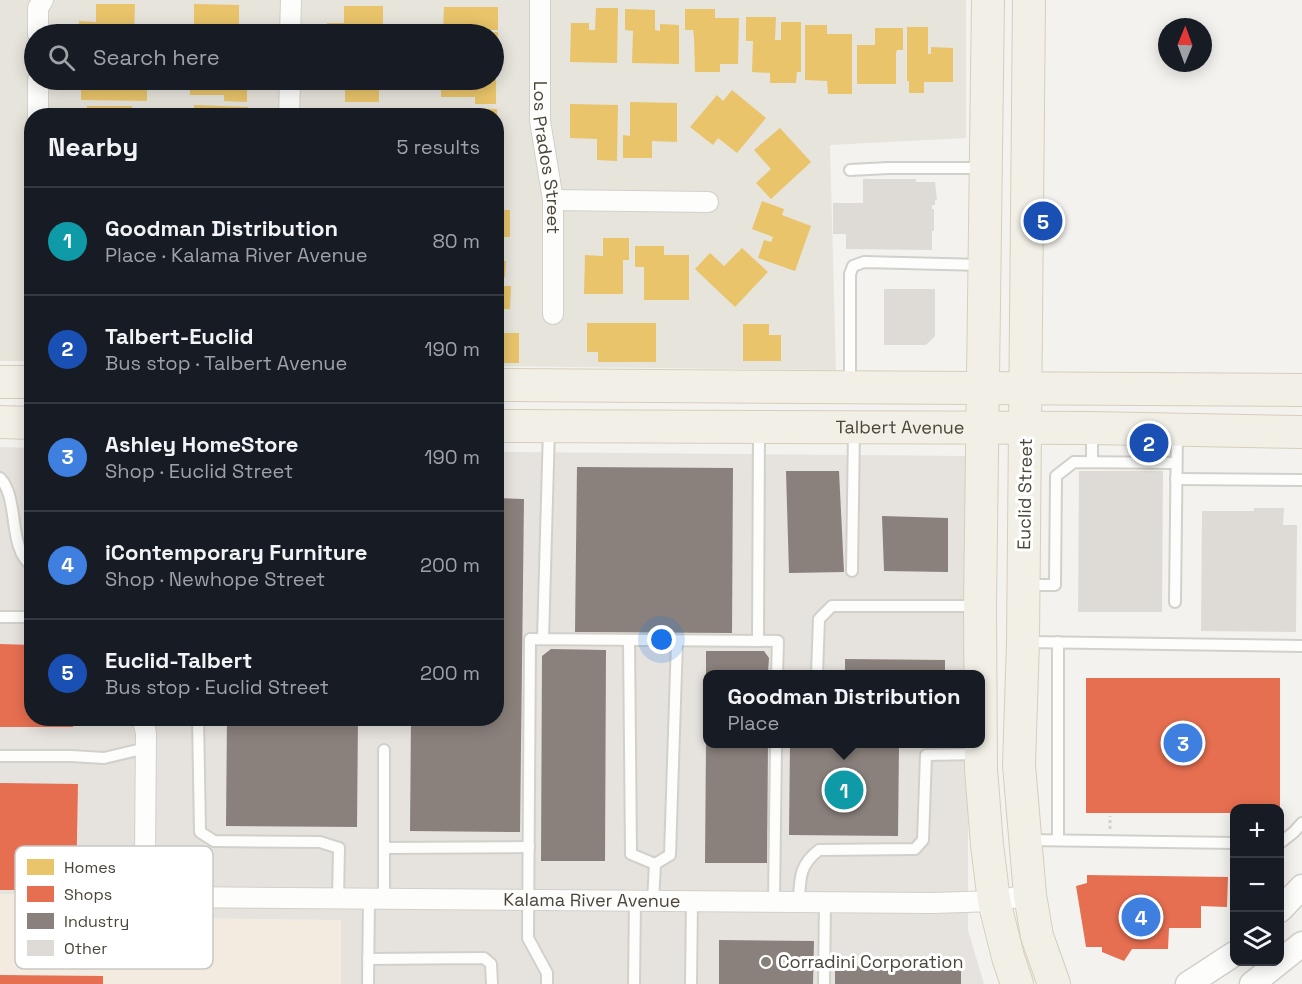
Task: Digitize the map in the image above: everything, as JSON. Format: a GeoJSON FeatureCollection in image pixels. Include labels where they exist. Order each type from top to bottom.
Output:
{"type":"FeatureCollection","features":[{"type":"Feature","properties":{"kind":"main road"},"geometry":{"type":"LineString","coordinates":[[980,670],[987,0]]}},
{"type":"Feature","properties":{"kind":"main road","name":"Euclid Street"},"geometry":{"type":"LineString","coordinates":[[1029,0],[1024,585],[1019,765],[1030,895],[1037,936],[1054,984]]}},
{"type":"Feature","properties":{"kind":"main road"},"geometry":{"type":"LineString","coordinates":[[0,382],[24,382]]}},
{"type":"Feature","properties":{"kind":"main road"},"geometry":{"type":"LineString","coordinates":[[504,385],[1302,390]]}},
{"type":"Feature","properties":{"kind":"main road"},"geometry":{"type":"LineString","coordinates":[[0,422],[24,423]]}},
{"type":"Feature","properties":{"kind":"main road","name":"Talbert Avenue"},"geometry":{"type":"LineString","coordinates":[[504,426],[1091,428],[1302,432]]}},
{"type":"Feature","properties":{"kind":"main road"},"geometry":{"type":"LineString","coordinates":[[981,748],[987,845],[994,902],[1017,984]]}},
{"type":"Feature","properties":{"kind":"street"},"geometry":{"type":"LineString","coordinates":[[38,24],[38,9],[43,0]]}},
{"type":"Feature","properties":{"kind":"street"},"geometry":{"type":"LineString","coordinates":[[290,24],[291,0]]}},
{"type":"Feature","properties":{"kind":"street","name":"Los Prados Street"},"geometry":{"type":"LineString","coordinates":[[540,0],[540,121],[553,200],[553,314]]}},
{"type":"Feature","properties":{"kind":"street"},"geometry":{"type":"LineString","coordinates":[[38,90],[38,108]]}},
{"type":"Feature","properties":{"kind":"street"},"geometry":{"type":"LineString","coordinates":[[289,108],[290,90]]}},
{"type":"Feature","properties":{"kind":"street"},"geometry":{"type":"LineString","coordinates":[[553,200],[708,202]]}},
{"type":"Feature","properties":{"kind":"street"},"geometry":{"type":"LineString","coordinates":[[144,726],[146,748]]}},
{"type":"Feature","properties":{"kind":"street","name":"Kalama River Avenue"},"geometry":{"type":"LineString","coordinates":[[145,846],[146,748]]}},
{"type":"Feature","properties":{"kind":"street"},"geometry":{"type":"LineString","coordinates":[[1284,906],[1302,887]]}},
{"type":"Feature","properties":{"kind":"street","name":"Kalama River Avenue"},"geometry":{"type":"LineString","coordinates":[[213,898],[994,902],[1030,895]]}},
{"type":"Feature","properties":{"kind":"street"},"geometry":{"type":"LineString","coordinates":[[1252,984],[1302,944]]}},
{"type":"Feature","properties":{"kind":"street"},"geometry":{"type":"LineString","coordinates":[[1188,984],[1230,957]]}},
{"type":"Feature","properties":{"kind":"lane"},"geometry":{"type":"LineString","coordinates":[[850,170],[986,168]]}},
{"type":"Feature","properties":{"kind":"lane"},"geometry":{"type":"LineString","coordinates":[[850,387],[850,274],[853,266],[864,262],[984,265]]}},
{"type":"Feature","properties":{"kind":"lane"},"geometry":{"type":"LineString","coordinates":[[543,639],[549,426]]}},
{"type":"Feature","properties":{"kind":"lane"},"geometry":{"type":"LineString","coordinates":[[758,641],[759,428]]}},
{"type":"Feature","properties":{"kind":"lane"},"geometry":{"type":"LineString","coordinates":[[852,571],[854,428]]}},
{"type":"Feature","properties":{"kind":"lane"},"geometry":{"type":"LineString","coordinates":[[1091,428],[1092,462]]}},
{"type":"Feature","properties":{"kind":"lane"},"geometry":{"type":"LineString","coordinates":[[1174,602],[1177,430]]}},
{"type":"Feature","properties":{"kind":"lane"},"geometry":{"type":"LineString","coordinates":[[1024,585],[1055,585],[1056,476],[1074,462],[1176,463]]}},
{"type":"Feature","properties":{"kind":"lane"},"geometry":{"type":"LineString","coordinates":[[0,478],[8,486],[19,545],[24,557]]}},
{"type":"Feature","properties":{"kind":"lane"},"geometry":{"type":"LineString","coordinates":[[1176,478],[1302,480]]}},
{"type":"Feature","properties":{"kind":"lane"},"geometry":{"type":"LineString","coordinates":[[817,670],[819,619],[832,606],[980,606]]}},
{"type":"Feature","properties":{"kind":"lane"},"geometry":{"type":"LineString","coordinates":[[0,617],[24,617]]}},
{"type":"Feature","properties":{"kind":"lane"},"geometry":{"type":"LineString","coordinates":[[547,984],[547,973],[528,938],[530,639],[778,641],[777,670]]}},
{"type":"Feature","properties":{"kind":"lane"},"geometry":{"type":"LineString","coordinates":[[629,640],[631,854],[655,864]]}},
{"type":"Feature","properties":{"kind":"lane"},"geometry":{"type":"LineString","coordinates":[[634,984],[644,901],[655,864],[670,855],[677,641]]}},
{"type":"Feature","properties":{"kind":"lane"},"geometry":{"type":"LineString","coordinates":[[1023,642],[1302,646]]}},
{"type":"Feature","properties":{"kind":"lane"},"geometry":{"type":"LineString","coordinates":[[1058,642],[1058,840]]}},
{"type":"Feature","properties":{"kind":"lane"},"geometry":{"type":"LineString","coordinates":[[198,726],[200,832],[214,841],[320,842],[339,848],[338,899]]}},
{"type":"Feature","properties":{"kind":"lane"},"geometry":{"type":"LineString","coordinates":[[0,756],[104,758],[146,748]]}},
{"type":"Feature","properties":{"kind":"lane"},"geometry":{"type":"LineString","coordinates":[[774,902],[776,748]]}},
{"type":"Feature","properties":{"kind":"lane"},"geometry":{"type":"LineString","coordinates":[[368,984],[368,959],[384,848],[384,750]]}},
{"type":"Feature","properties":{"kind":"lane"},"geometry":{"type":"LineString","coordinates":[[798,902],[801,872],[808,858],[819,850],[915,849],[923,840],[926,755],[981,754]]}},
{"type":"Feature","properties":{"kind":"lane"},"geometry":{"type":"LineString","coordinates":[[1284,841],[1298,836],[1302,823]]}},
{"type":"Feature","properties":{"kind":"lane"},"geometry":{"type":"LineString","coordinates":[[1026,840],[1230,843]]}},
{"type":"Feature","properties":{"kind":"lane"},"geometry":{"type":"LineString","coordinates":[[384,848],[529,848]]}},
{"type":"Feature","properties":{"kind":"lane"},"geometry":{"type":"LineString","coordinates":[[691,984],[692,901]]}},
{"type":"Feature","properties":{"kind":"lane"},"geometry":{"type":"LineString","coordinates":[[824,984],[825,902]]}},
{"type":"Feature","properties":{"kind":"lane"},"geometry":{"type":"LineString","coordinates":[[368,959],[484,958],[491,963],[492,984]]}},
{"type":"Feature","properties":{"kind":"shaded area"},"geometry":{"type":"Polygon","coordinates":[[[0,0],[966,0],[966,138],[830,145],[836,370],[504,366],[504,108],[24,108],[24,361],[0,361],[0,0]]]}},
{"type":"Feature","properties":{"kind":"shaded area"},"geometry":{"type":"Polygon","coordinates":[[[0,447],[24,448],[24,726],[504,726],[504,452],[967,456],[967,670],[703,670],[703,748],[968,748],[968,930],[984,984],[341,984],[341,920],[213,918],[213,846],[15,846],[15,894],[0,894],[0,447]]]}},
{"type":"Feature","properties":{"kind":"shaded area"},"geometry":{"type":"Polygon","coordinates":[[[0,894],[15,894],[15,969],[213,969],[213,918],[341,920],[341,984],[0,984],[0,894]]]}},
{"type":"Feature","properties":{"kind":"building: Homes"},"geometry":{"type":"Polygon","coordinates":[[[96,4],[135,4],[134,24],[79,24],[79,21],[96,22],[96,4]]]}},
{"type":"Feature","properties":{"kind":"building: Homes"},"geometry":{"type":"Polygon","coordinates":[[[194,4],[239,5],[239,24],[194,24],[194,4]]]}},
{"type":"Feature","properties":{"kind":"building: Homes"},"geometry":{"type":"Polygon","coordinates":[[[344,6],[383,6],[383,24],[327,24],[344,23],[344,6]]]}},
{"type":"Feature","properties":{"kind":"building: Homes"},"geometry":{"type":"Polygon","coordinates":[[[444,7],[498,7],[498,24],[443,24],[444,7]]]}},
{"type":"Feature","properties":{"kind":"building: Homes"},"geometry":{"type":"Polygon","coordinates":[[[596,8],[618,8],[617,63],[570,62],[571,23],[589,23],[589,30],[595,30],[596,8]]]}},
{"type":"Feature","properties":{"kind":"building: Homes"},"geometry":{"type":"Polygon","coordinates":[[[625,9],[655,10],[655,30],[660,31],[660,24],[679,25],[679,64],[632,63],[633,31],[625,30],[625,9]]]}},
{"type":"Feature","properties":{"kind":"building: Homes"},"geometry":{"type":"Polygon","coordinates":[[[685,9],[715,9],[715,18],[739,18],[738,64],[720,64],[720,72],[695,72],[693,30],[685,30],[685,9]]]}},
{"type":"Feature","properties":{"kind":"building: Homes"},"geometry":{"type":"Polygon","coordinates":[[[746,17],[776,17],[775,40],[781,40],[781,22],[801,22],[801,72],[797,72],[796,83],[770,83],[770,73],[752,72],[753,41],[746,41],[746,17]]]}},
{"type":"Feature","properties":{"kind":"building: Homes"},"geometry":{"type":"Polygon","coordinates":[[[805,25],[827,25],[827,34],[852,34],[852,94],[828,94],[827,81],[805,80],[805,25]]]}},
{"type":"Feature","properties":{"kind":"building: Homes"},"geometry":{"type":"Polygon","coordinates":[[[907,27],[928,27],[928,54],[931,54],[931,47],[953,48],[953,82],[924,82],[924,93],[909,93],[907,27]]]}},
{"type":"Feature","properties":{"kind":"building: Homes"},"geometry":{"type":"Polygon","coordinates":[[[875,28],[903,28],[903,50],[897,50],[896,53],[896,84],[857,84],[857,45],[875,45],[875,28]]]}},
{"type":"Feature","properties":{"kind":"building: Homes"},"geometry":{"type":"Polygon","coordinates":[[[81,90],[147,90],[147,101],[81,100],[81,90]]]}},
{"type":"Feature","properties":{"kind":"building: Homes"},"geometry":{"type":"Polygon","coordinates":[[[190,90],[247,90],[247,102],[224,101],[224,95],[190,95],[190,90]]]}},
{"type":"Feature","properties":{"kind":"building: Homes"},"geometry":{"type":"Polygon","coordinates":[[[345,90],[379,90],[379,102],[345,102],[345,90]]]}},
{"type":"Feature","properties":{"kind":"building: Homes"},"geometry":{"type":"Polygon","coordinates":[[[441,90],[496,90],[496,104],[475,104],[475,97],[441,97],[441,90]]]}},
{"type":"Feature","properties":{"kind":"building: Homes"},"geometry":{"type":"Polygon","coordinates":[[[732,90],[766,118],[737,153],[718,138],[713,145],[690,127],[717,95],[723,101],[732,90]]]}},
{"type":"Feature","properties":{"kind":"building: Homes"},"geometry":{"type":"Polygon","coordinates":[[[630,102],[677,103],[677,142],[652,141],[652,158],[623,158],[623,135],[630,136],[630,102]]]}},
{"type":"Feature","properties":{"kind":"building: Homes"},"geometry":{"type":"Polygon","coordinates":[[[570,104],[618,105],[617,161],[597,160],[597,139],[570,138],[570,104]]]}},
{"type":"Feature","properties":{"kind":"building: Homes"},"geometry":{"type":"Polygon","coordinates":[[[194,105],[248,107],[248,108],[194,108],[194,105]]]}},
{"type":"Feature","properties":{"kind":"building: Homes"},"geometry":{"type":"Polygon","coordinates":[[[87,106],[132,106],[132,108],[87,108],[87,106]]]}},
{"type":"Feature","properties":{"kind":"building: Homes"},"geometry":{"type":"Polygon","coordinates":[[[780,128],[811,162],[771,199],[756,183],[771,169],[754,150],[780,128]]]}},
{"type":"Feature","properties":{"kind":"building: Homes"},"geometry":{"type":"Polygon","coordinates":[[[762,201],[784,209],[782,215],[811,226],[795,271],[758,258],[764,240],[771,242],[773,237],[752,229],[762,201]]]}},
{"type":"Feature","properties":{"kind":"building: Homes"},"geometry":{"type":"Polygon","coordinates":[[[504,210],[510,210],[510,237],[504,237],[504,210]]]}},
{"type":"Feature","properties":{"kind":"building: Homes"},"geometry":{"type":"Polygon","coordinates":[[[603,238],[629,238],[629,260],[623,260],[623,294],[584,294],[585,255],[603,256],[603,238]]]}},
{"type":"Feature","properties":{"kind":"building: Homes"},"geometry":{"type":"Polygon","coordinates":[[[635,246],[664,246],[664,255],[689,255],[689,300],[644,300],[644,267],[635,267],[635,246]]]}},
{"type":"Feature","properties":{"kind":"building: Homes"},"geometry":{"type":"Polygon","coordinates":[[[742,248],[768,272],[735,307],[695,269],[710,253],[724,266],[742,248]]]}},
{"type":"Feature","properties":{"kind":"building: Homes"},"geometry":{"type":"Polygon","coordinates":[[[504,261],[506,261],[505,277],[504,261]]]}},
{"type":"Feature","properties":{"kind":"building: Homes"},"geometry":{"type":"Polygon","coordinates":[[[504,286],[511,286],[510,309],[504,309],[504,286]]]}},
{"type":"Feature","properties":{"kind":"building: Homes"},"geometry":{"type":"Polygon","coordinates":[[[587,323],[656,323],[656,362],[598,362],[598,352],[587,352],[587,323]]]}},
{"type":"Feature","properties":{"kind":"building: Homes"},"geometry":{"type":"Polygon","coordinates":[[[743,324],[769,324],[769,335],[781,335],[781,361],[743,361],[743,324]]]}},
{"type":"Feature","properties":{"kind":"building: Homes"},"geometry":{"type":"Polygon","coordinates":[[[504,333],[519,333],[519,363],[504,363],[504,333]]]}},
{"type":"Feature","properties":{"kind":"building: Shops"},"geometry":{"type":"Polygon","coordinates":[[[0,644],[24,645],[24,726],[73,727],[0,727],[0,644]]]}},
{"type":"Feature","properties":{"kind":"building: Shops"},"geometry":{"type":"Polygon","coordinates":[[[1086,678],[1280,678],[1280,804],[1230,804],[1230,813],[1086,813],[1086,678]]]}},
{"type":"Feature","properties":{"kind":"building: Shops"},"geometry":{"type":"Polygon","coordinates":[[[0,783],[78,784],[77,846],[15,846],[15,890],[0,890],[0,783]]]}},
{"type":"Feature","properties":{"kind":"building: Shops"},"geometry":{"type":"Polygon","coordinates":[[[1087,875],[1228,877],[1227,907],[1201,906],[1201,928],[1169,928],[1168,949],[1132,949],[1124,961],[1102,952],[1102,947],[1086,947],[1076,886],[1087,883],[1087,875]]]}},
{"type":"Feature","properties":{"kind":"building: Shops"},"geometry":{"type":"Polygon","coordinates":[[[0,975],[103,976],[103,984],[0,984],[0,975]]]}},
{"type":"Feature","properties":{"kind":"building: Industry"},"geometry":{"type":"Polygon","coordinates":[[[577,467],[733,468],[732,633],[575,632],[577,467]]]}},
{"type":"Feature","properties":{"kind":"building: Industry"},"geometry":{"type":"Polygon","coordinates":[[[786,471],[839,471],[844,572],[789,573],[786,471]]]}},
{"type":"Feature","properties":{"kind":"building: Industry"},"geometry":{"type":"Polygon","coordinates":[[[504,498],[524,499],[520,832],[410,831],[411,726],[504,726],[504,498]]]}},
{"type":"Feature","properties":{"kind":"building: Industry"},"geometry":{"type":"Polygon","coordinates":[[[882,516],[948,518],[948,572],[884,571],[882,516]]]}},
{"type":"Feature","properties":{"kind":"building: Industry"},"geometry":{"type":"Polygon","coordinates":[[[551,649],[606,650],[605,861],[541,861],[542,656],[551,649]]]}},
{"type":"Feature","properties":{"kind":"building: Industry"},"geometry":{"type":"Polygon","coordinates":[[[706,651],[764,651],[769,658],[768,670],[706,670],[706,651]]]}},
{"type":"Feature","properties":{"kind":"building: Industry"},"geometry":{"type":"Polygon","coordinates":[[[845,659],[945,660],[945,670],[845,670],[845,659]]]}},
{"type":"Feature","properties":{"kind":"building: Industry"},"geometry":{"type":"Polygon","coordinates":[[[227,726],[358,726],[357,827],[226,826],[227,726]]]}},
{"type":"Feature","properties":{"kind":"building: Industry"},"geometry":{"type":"Polygon","coordinates":[[[706,748],[768,748],[767,863],[705,863],[706,748]]]}},
{"type":"Feature","properties":{"kind":"building: Industry"},"geometry":{"type":"Polygon","coordinates":[[[790,748],[899,748],[898,836],[789,835],[790,748]]]}},
{"type":"Feature","properties":{"kind":"building: Industry","name":"Corradini Corporation"},"geometry":{"type":"Polygon","coordinates":[[[719,940],[814,941],[813,984],[719,984],[719,940]]]}},
{"type":"Feature","properties":{"kind":"building: Industry"},"geometry":{"type":"Polygon","coordinates":[[[835,966],[961,967],[961,984],[835,984],[835,966]]]}},
{"type":"Feature","properties":{"kind":"building: Other"},"geometry":{"type":"Polygon","coordinates":[[[863,179],[916,179],[916,182],[935,182],[937,200],[935,200],[935,205],[932,205],[934,231],[932,231],[932,250],[846,249],[846,234],[833,234],[833,203],[863,203],[863,179]]]}},
{"type":"Feature","properties":{"kind":"building: Other"},"geometry":{"type":"Polygon","coordinates":[[[884,289],[935,289],[935,336],[926,345],[884,345],[884,289]]]}},
{"type":"Feature","properties":{"kind":"building: Other"},"geometry":{"type":"Polygon","coordinates":[[[1079,471],[1163,471],[1162,612],[1078,612],[1079,471]]]}},
{"type":"Feature","properties":{"kind":"building: Other"},"geometry":{"type":"Polygon","coordinates":[[[1254,508],[1284,508],[1283,525],[1297,525],[1296,632],[1201,631],[1202,511],[1254,511],[1254,508]]]}},
{"type":"Feature","properties":{"kind":"place","name":"Euclid-Talbert"},"geometry":{"type":"Point","coordinates":[1043,221]}},
{"type":"Feature","properties":{"kind":"place","name":"Talbert-Euclid"},"geometry":{"type":"Point","coordinates":[1149,443]}},
{"type":"Feature","properties":{"kind":"place","name":"Ashley HomeStore"},"geometry":{"type":"Point","coordinates":[1183,743]}},
{"type":"Feature","properties":{"kind":"place","name":"Goodman Distribution"},"geometry":{"type":"Point","coordinates":[844,790]}},
{"type":"Feature","properties":{"kind":"place","name":"iContemporary Furniture"},"geometry":{"type":"Point","coordinates":[1141,917]}},
{"type":"Feature","properties":{"kind":"place","name":"Corradini Corporation"},"geometry":{"type":"Point","coordinates":[766,962]}}]}
